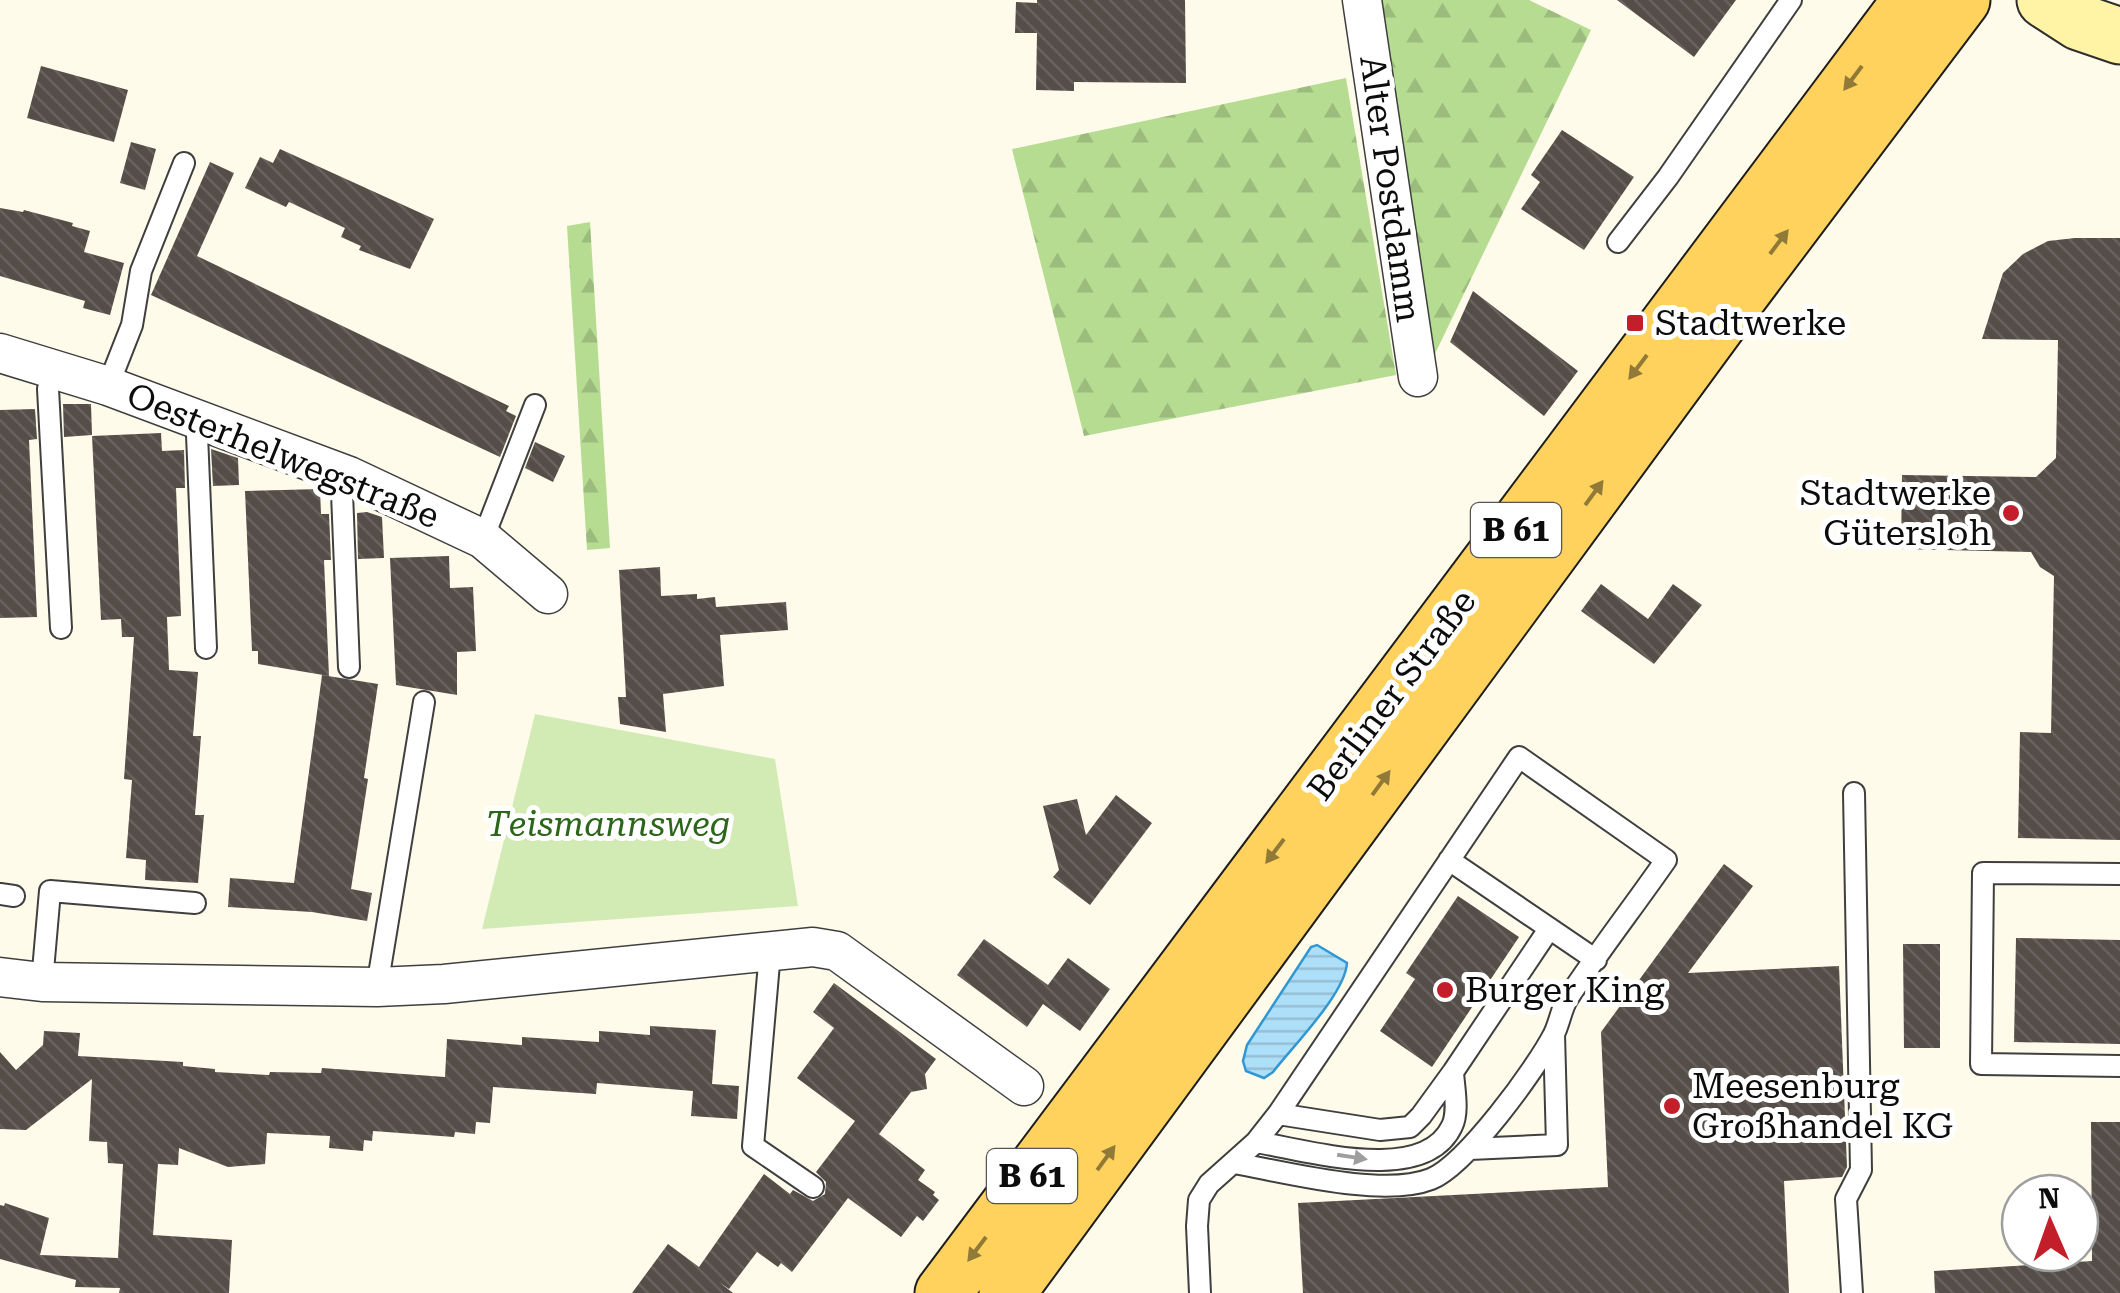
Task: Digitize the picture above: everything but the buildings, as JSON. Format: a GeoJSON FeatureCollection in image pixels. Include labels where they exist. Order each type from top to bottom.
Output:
{"type":"FeatureCollection","features":[{"type":"Feature","properties":{"kind":"main road","name":"Berliner Straße"},"geometry":{"type":"LineString","coordinates":[[943,1293],[1911,0]]}},
{"type":"Feature","properties":{"kind":"main road","name":"Berliner Straße"},"geometry":{"type":"LineString","coordinates":[[1007,1293],[1720,320],[1962,0]]}},
{"type":"Feature","properties":{"kind":"street","name":"Alter Postdamm"},"geometry":{"type":"LineString","coordinates":[[1362,0],[1418,378]]}},
{"type":"Feature","properties":{"kind":"street"},"geometry":{"type":"LineString","coordinates":[[2045,0],[2079,22],[2120,36]]}},
{"type":"Feature","properties":{"kind":"street","name":"Oesterhelwegstraße"},"geometry":{"type":"LineString","coordinates":[[0,353],[202,419],[349,476],[483,539],[548,594]]}},
{"type":"Feature","properties":{"kind":"street"},"geometry":{"type":"LineString","coordinates":[[0,976],[42,982],[444,984],[813,947],[837,951],[1024,1086]]}},
{"type":"Feature","properties":{"kind":"lane"},"geometry":{"type":"LineString","coordinates":[[1618,242],[1791,0]]}},
{"type":"Feature","properties":{"kind":"lane"},"geometry":{"type":"LineString","coordinates":[[108,386],[132,325],[140,271],[184,163]]}},
{"type":"Feature","properties":{"kind":"lane"},"geometry":{"type":"LineString","coordinates":[[54,368],[48,389],[61,628]]}},
{"type":"Feature","properties":{"kind":"lane"},"geometry":{"type":"LineString","coordinates":[[483,539],[535,406]]}},
{"type":"Feature","properties":{"kind":"lane"},"geometry":{"type":"LineString","coordinates":[[202,419],[197,436],[206,648]]}},
{"type":"Feature","properties":{"kind":"lane"},"geometry":{"type":"LineString","coordinates":[[349,476],[342,492],[349,667]]}},
{"type":"Feature","properties":{"kind":"lane"},"geometry":{"type":"LineString","coordinates":[[377,986],[424,702]]}},
{"type":"Feature","properties":{"kind":"lane"},"geometry":{"type":"LineString","coordinates":[[1200,1293],[1197,1226],[1200,1200],[1209,1184],[1256,1142],[1278,1114],[1519,757],[1666,860],[1566,1002],[1554,1034],[1470,1149],[1434,1178],[1406,1185],[1352,1183],[1234,1163]]}},
{"type":"Feature","properties":{"kind":"lane"},"geometry":{"type":"LineString","coordinates":[[1852,1293],[1846,1199],[1860,1170],[1854,793]]}},
{"type":"Feature","properties":{"kind":"lane"},"geometry":{"type":"LineString","coordinates":[[1449,860],[1596,960]]}},
{"type":"Feature","properties":{"kind":"lane"},"geometry":{"type":"LineString","coordinates":[[2120,874],[1983,873],[1980,1064],[2120,1066]]}},
{"type":"Feature","properties":{"kind":"lane"},"geometry":{"type":"LineString","coordinates":[[42,982],[50,892],[195,903]]}},
{"type":"Feature","properties":{"kind":"lane"},"geometry":{"type":"LineString","coordinates":[[1278,1114],[1396,1131],[1410,1127],[1453,1072],[1549,929]]}},
{"type":"Feature","properties":{"kind":"lane"},"geometry":{"type":"LineString","coordinates":[[770,952],[753,1146],[813,1187]]}},
{"type":"Feature","properties":{"kind":"lane"},"geometry":{"type":"LineString","coordinates":[[1470,1149],[1557,1145],[1554,1034]]}},
{"type":"Feature","properties":{"kind":"lane"},"geometry":{"type":"LineString","coordinates":[[1256,1142],[1377,1161],[1413,1158],[1440,1142],[1452,1128],[1453,1072]]}},
{"type":"Feature","properties":{"kind":"green space"},"geometry":{"type":"Polygon","coordinates":[[[1381,0],[1529,0],[1591,30],[1433,358],[1381,0]]]}},
{"type":"Feature","properties":{"kind":"green space"},"geometry":{"type":"Polygon","coordinates":[[[1346,78],[1396,375],[1084,436],[1012,149],[1346,78]]]}},
{"type":"Feature","properties":{"kind":"green space"},"geometry":{"type":"Polygon","coordinates":[[[590,222],[610,548],[587,550],[567,226],[590,222]]]}},
{"type":"Feature","properties":{"kind":"green space","name":"Teismannsweg"},"geometry":{"type":"Polygon","coordinates":[[[535,714],[775,759],[798,906],[482,929],[535,714]]]}},
{"type":"Feature","properties":{"kind":"water"},"geometry":{"type":"Polygon","coordinates":[[[1317,945],[1347,963],[1337,989],[1273,1072],[1264,1078],[1246,1071],[1243,1061],[1247,1045],[1311,947],[1317,945]]]}},
{"type":"Feature","properties":{"kind":"place","name":"Stadtwerke"},"geometry":{"type":"Point","coordinates":[1635,323]}},
{"type":"Feature","properties":{"kind":"place","name":"Stadtwerke Gütersloh"},"geometry":{"type":"Point","coordinates":[2011,513]}},
{"type":"Feature","properties":{"kind":"place","name":"Burger King"},"geometry":{"type":"Point","coordinates":[1445,990]}},
{"type":"Feature","properties":{"kind":"place","name":"Meesenburg Großhandel KG"},"geometry":{"type":"Point","coordinates":[1672,1106]}}]}
